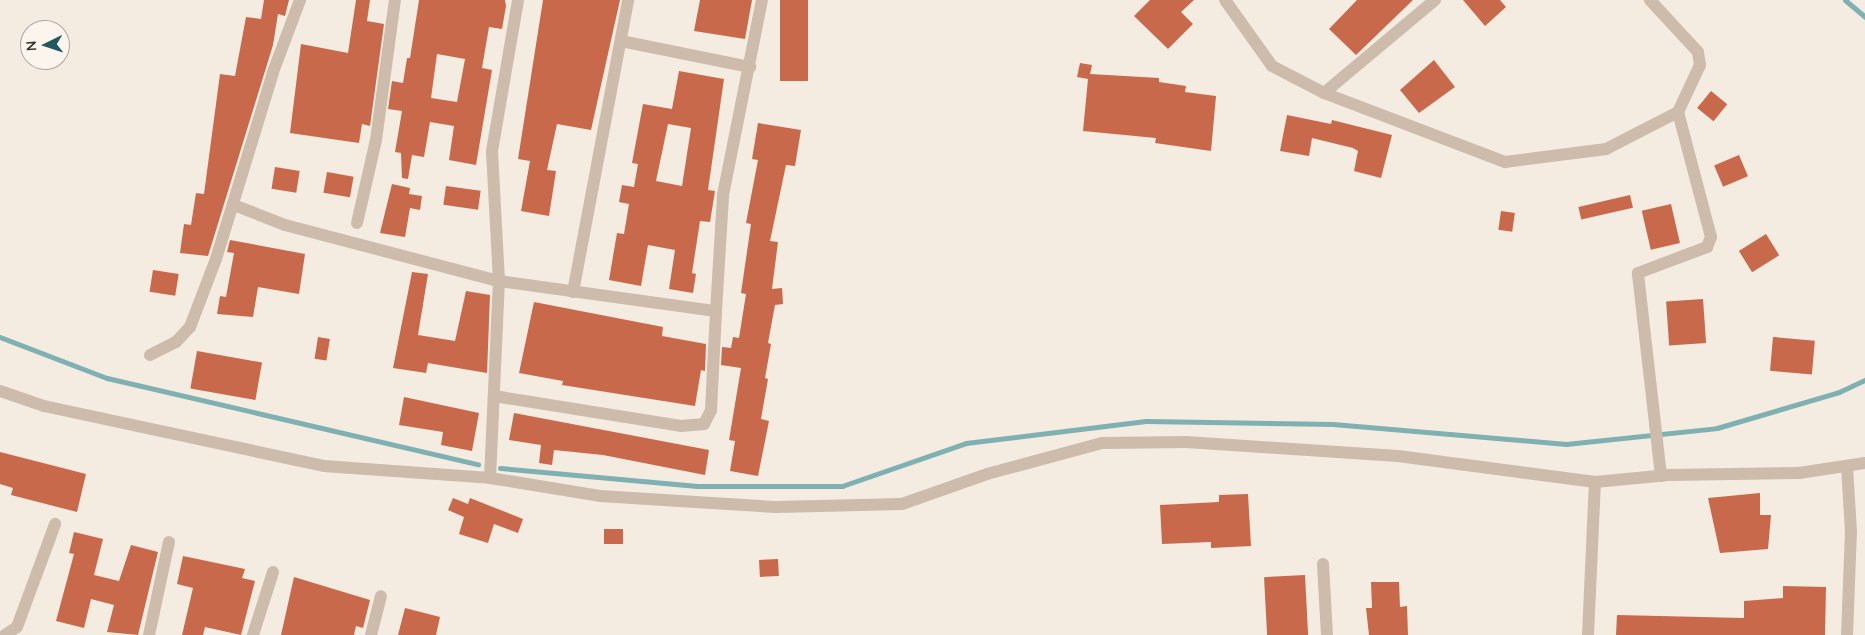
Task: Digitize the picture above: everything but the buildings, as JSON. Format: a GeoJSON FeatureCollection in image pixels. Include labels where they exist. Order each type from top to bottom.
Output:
{"type":"FeatureCollection","features":[{"type":"Feature","properties":{"kind":"street"},"geometry":{"type":"LineString","coordinates":[[150,355],[176,342],[190,327],[234,204],[273,72],[300,0]]}},
{"type":"Feature","properties":{"kind":"street"},"geometry":{"type":"LineString","coordinates":[[357,223],[376,140],[395,0]]}},
{"type":"Feature","properties":{"kind":"street"},"geometry":{"type":"LineString","coordinates":[[490,478],[499,281],[492,151],[518,0]]}},
{"type":"Feature","properties":{"kind":"street"},"geometry":{"type":"LineString","coordinates":[[573,292],[628,0]]}},
{"type":"Feature","properties":{"kind":"street"},"geometry":{"type":"LineString","coordinates":[[494,396],[681,426],[704,424],[711,410],[723,195],[762,0]]}},
{"type":"Feature","properties":{"kind":"street"},"geometry":{"type":"LineString","coordinates":[[1225,0],[1272,66],[1324,93],[1505,162],[1606,148],[1678,112],[1700,65],[1698,52],[1650,0]]}},
{"type":"Feature","properties":{"kind":"street"},"geometry":{"type":"LineString","coordinates":[[1324,93],[1435,0]]}},
{"type":"Feature","properties":{"kind":"street"},"geometry":{"type":"LineString","coordinates":[[621,40],[750,67]]}},
{"type":"Feature","properties":{"kind":"street"},"geometry":{"type":"LineString","coordinates":[[1661,476],[1638,272],[1707,247],[1711,237],[1678,112]]}},
{"type":"Feature","properties":{"kind":"street"},"geometry":{"type":"LineString","coordinates":[[234,204],[286,225],[499,281],[716,311]]}},
{"type":"Feature","properties":{"kind":"street"},"geometry":{"type":"LineString","coordinates":[[0,391],[44,406],[324,466],[490,478],[600,496],[777,508],[902,504],[1034,459],[1102,443],[1186,442],[1398,456],[1596,482],[1661,476],[1771,474],[1865,463]]}},
{"type":"Feature","properties":{"kind":"street"},"geometry":{"type":"LineString","coordinates":[[1847,466],[1851,532],[1847,635]]}},
{"type":"Feature","properties":{"kind":"street"},"geometry":{"type":"LineString","coordinates":[[1588,635],[1596,482]]}},
{"type":"Feature","properties":{"kind":"street"},"geometry":{"type":"LineString","coordinates":[[2,635],[17,627],[55,524]]}},
{"type":"Feature","properties":{"kind":"street"},"geometry":{"type":"LineString","coordinates":[[149,635],[169,542]]}},
{"type":"Feature","properties":{"kind":"street"},"geometry":{"type":"LineString","coordinates":[[1323,564],[1328,635]]}},
{"type":"Feature","properties":{"kind":"street"},"geometry":{"type":"LineString","coordinates":[[253,635],[273,572]]}},
{"type":"Feature","properties":{"kind":"street"},"geometry":{"type":"LineString","coordinates":[[371,635],[381,596]]}},
{"type":"Feature","properties":{"kind":"waterway"},"geometry":{"type":"LineString","coordinates":[[1845,0],[1865,17]]}},
{"type":"Feature","properties":{"kind":"waterway"},"geometry":{"type":"LineString","coordinates":[[0,337],[107,378],[478,464]]}},
{"type":"Feature","properties":{"kind":"waterway"},"geometry":{"type":"LineString","coordinates":[[500,468],[697,486],[842,486],[966,443],[1146,421],[1333,424],[1566,444],[1717,428],[1839,392],[1865,380]]}}]}
